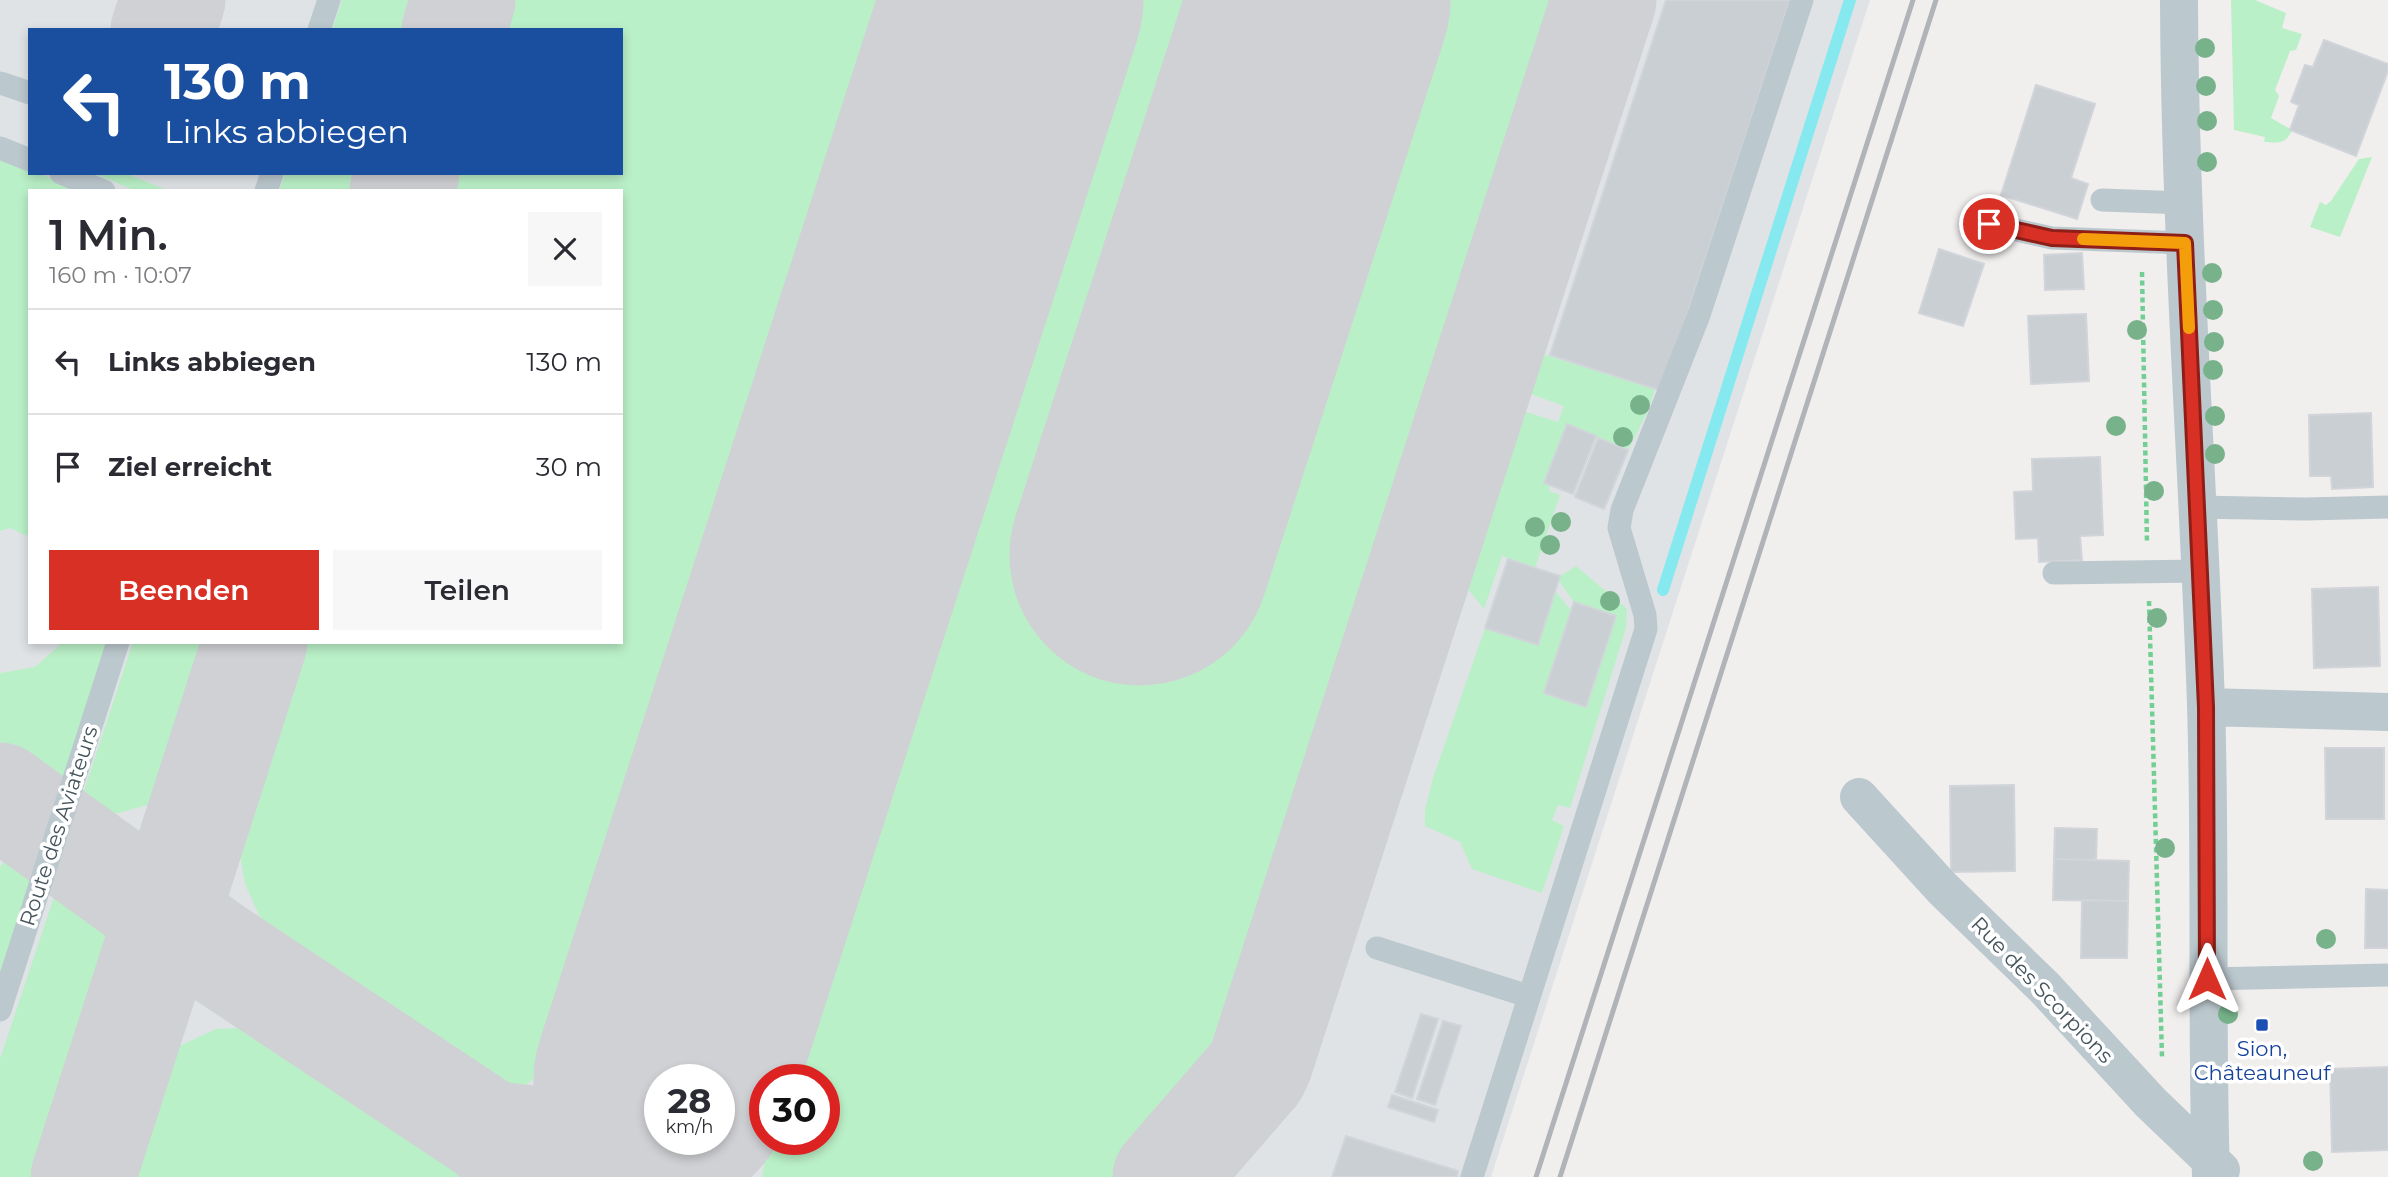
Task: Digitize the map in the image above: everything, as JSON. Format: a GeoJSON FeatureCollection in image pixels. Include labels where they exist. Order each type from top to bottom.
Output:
{"type":"FeatureCollection","features":[{"type":"Feature","properties":{"kind":"street"},"geometry":{"type":"LineString","coordinates":[[2179,0],[2185,243],[2206,707],[2207,979],[2217,1172]]}},
{"type":"Feature","properties":{"kind":"street"},"geometry":{"type":"LineString","coordinates":[[2206,707],[2388,712]]}},
{"type":"Feature","properties":{"kind":"street","name":"Rue des Scorpions"},"geometry":{"type":"LineString","coordinates":[[1859,797],[1942,888],[2044,988],[2217,1172]]}},
{"type":"Feature","properties":{"kind":"lane"},"geometry":{"type":"LineString","coordinates":[[320,28],[329,0]]}},
{"type":"Feature","properties":{"kind":"lane"},"geometry":{"type":"LineString","coordinates":[[1472,1177],[1646,629],[1645,615],[1619,528],[1622,510],[1699,315],[1802,0]]}},
{"type":"Feature","properties":{"kind":"lane"},"geometry":{"type":"LineString","coordinates":[[0,83],[28,92]]}},
{"type":"Feature","properties":{"kind":"lane"},"geometry":{"type":"LineString","coordinates":[[0,148],[28,159]]}},
{"type":"Feature","properties":{"kind":"lane"},"geometry":{"type":"LineString","coordinates":[[66,175],[99,189]]}},
{"type":"Feature","properties":{"kind":"lane"},"geometry":{"type":"LineString","coordinates":[[2102,200],[2184,203]]}},
{"type":"Feature","properties":{"kind":"lane"},"geometry":{"type":"LineString","coordinates":[[1989,224],[2052,238],[2185,243]]}},
{"type":"Feature","properties":{"kind":"lane"},"geometry":{"type":"LineString","coordinates":[[2197,507],[2388,507]]}},
{"type":"Feature","properties":{"kind":"lane"},"geometry":{"type":"LineString","coordinates":[[2054,573],[2200,572]]}},
{"type":"Feature","properties":{"kind":"lane","name":"Route des Aviateurs"},"geometry":{"type":"LineString","coordinates":[[0,1010],[117,644]]}},
{"type":"Feature","properties":{"kind":"lane"},"geometry":{"type":"LineString","coordinates":[[1377,948],[1528,996]]}},
{"type":"Feature","properties":{"kind":"lane"},"geometry":{"type":"LineString","coordinates":[[2207,979],[2388,975]]}},
{"type":"Feature","properties":{"kind":"path"},"geometry":{"type":"LineString","coordinates":[[2141,242],[2163,1115]]}},
{"type":"Feature","properties":{"kind":"shaded area"},"geometry":{"type":"Polygon","coordinates":[[[0,0],[1870,0],[1491,1177],[0,1177],[0,0]]]}},
{"type":"Feature","properties":{"kind":"green space"},"geometry":{"type":"Polygon","coordinates":[[[342,0],[433,0],[425,28],[333,28],[342,0]]]}},
{"type":"Feature","properties":{"kind":"green space"},"geometry":{"type":"Polygon","coordinates":[[[515,0],[889,0],[545,1065],[520,1089],[504,1093],[470,1087],[288,956],[259,915],[245,884],[238,843],[239,794],[288,644],[623,644],[623,189],[437,189],[441,175],[623,175],[623,28],[502,28],[515,0]]]}},
{"type":"Feature","properties":{"kind":"green space"},"geometry":{"type":"Polygon","coordinates":[[[1137,0],[1579,0],[1233,1058],[1136,1177],[762,1177],[766,1155],[840,1155],[840,1064],[793,1064],[1137,0]]]}},
{"type":"Feature","properties":{"kind":"green space"},"geometry":{"type":"Polygon","coordinates":[[[2231,0],[2255,0],[2286,13],[2282,28],[2302,34],[2296,50],[2290,51],[2275,90],[2279,96],[2271,118],[2292,130],[2281,142],[2264,142],[2265,137],[2234,130],[2231,0]]]}},
{"type":"Feature","properties":{"kind":"green space"},"geometry":{"type":"Polygon","coordinates":[[[2372,157],[2340,237],[2310,227],[2320,202],[2326,205],[2331,201],[2359,159],[2372,157]]]}},
{"type":"Feature","properties":{"kind":"green space"},"geometry":{"type":"Polygon","coordinates":[[[0,158],[28,169],[28,175],[43,175],[77,189],[28,189],[28,536],[10,528],[0,531],[0,158]]]}},
{"type":"Feature","properties":{"kind":"green space"},"geometry":{"type":"Polygon","coordinates":[[[98,175],[130,175],[164,189],[131,189],[98,175]]]}},
{"type":"Feature","properties":{"kind":"green space"},"geometry":{"type":"Polygon","coordinates":[[[284,175],[376,175],[372,189],[280,189],[284,175]]]}},
{"type":"Feature","properties":{"kind":"green space"},"geometry":{"type":"Polygon","coordinates":[[[1542,354],[1655,389],[1648,411],[1628,450],[1567,424],[1544,482],[1550,485],[1549,491],[1560,495],[1535,568],[1502,556],[1484,609],[1467,588],[1479,554],[1475,551],[1523,411],[1558,422],[1564,406],[1528,393],[1542,354]]]}},
{"type":"Feature","properties":{"kind":"green space"},"geometry":{"type":"Polygon","coordinates":[[[1576,566],[1627,609],[1626,628],[1570,808],[1558,805],[1552,820],[1564,826],[1542,893],[1472,869],[1460,842],[1425,826],[1425,810],[1433,778],[1485,628],[1538,644],[1555,591],[1571,610],[1544,693],[1587,707],[1616,616],[1574,602],[1559,581],[1560,576],[1576,566]]]}},
{"type":"Feature","properties":{"kind":"green space"},"geometry":{"type":"Polygon","coordinates":[[[61,644],[106,644],[64,778],[44,784],[0,754],[0,673],[35,667],[61,644]]]}},
{"type":"Feature","properties":{"kind":"green space"},"geometry":{"type":"Polygon","coordinates":[[[132,644],[224,644],[181,776],[147,805],[108,816],[95,817],[86,811],[84,791],[132,644]]]}},
{"type":"Feature","properties":{"kind":"green space"},"geometry":{"type":"Polygon","coordinates":[[[20,838],[33,853],[34,869],[0,975],[0,867],[20,838]]]}},
{"type":"Feature","properties":{"kind":"green space"},"geometry":{"type":"Polygon","coordinates":[[[71,871],[88,882],[109,919],[121,963],[51,1177],[0,1177],[0,1059],[62,873],[71,871]]]}},
{"type":"Feature","properties":{"kind":"green space"},"geometry":{"type":"Polygon","coordinates":[[[263,1027],[293,1035],[469,1159],[483,1177],[114,1177],[144,1085],[177,1047],[216,1029],[263,1027]]]}},
{"type":"Feature","properties":{"kind":"building"},"geometry":{"type":"Polygon","coordinates":[[[1666,0],[1790,0],[1662,391],[1550,355],[1666,0]]]}},
{"type":"Feature","properties":{"kind":"building"},"geometry":{"type":"Polygon","coordinates":[[[2324,40],[2388,64],[2388,71],[2356,156],[2290,130],[2299,105],[2291,102],[2305,65],[2313,67],[2324,40]]]}},
{"type":"Feature","properties":{"kind":"building"},"geometry":{"type":"Polygon","coordinates":[[[2036,85],[2095,104],[2071,178],[2088,184],[2077,219],[2001,195],[2036,85]]]}},
{"type":"Feature","properties":{"kind":"building"},"geometry":{"type":"Polygon","coordinates":[[[1939,249],[1984,264],[1963,326],[1919,313],[1939,249]]]}},
{"type":"Feature","properties":{"kind":"building"},"geometry":{"type":"Polygon","coordinates":[[[2082,253],[2084,289],[2045,290],[2044,255],[2082,253]]]}},
{"type":"Feature","properties":{"kind":"building"},"geometry":{"type":"Polygon","coordinates":[[[2086,314],[2089,381],[2031,384],[2028,316],[2086,314]]]}},
{"type":"Feature","properties":{"kind":"building"},"geometry":{"type":"Polygon","coordinates":[[[2371,413],[2373,487],[2332,489],[2331,476],[2310,476],[2309,415],[2371,413]]]}},
{"type":"Feature","properties":{"kind":"building"},"geometry":{"type":"Polygon","coordinates":[[[1567,424],[1596,436],[1573,494],[1544,483],[1567,424]]]}},
{"type":"Feature","properties":{"kind":"building"},"geometry":{"type":"Polygon","coordinates":[[[1598,438],[1628,450],[1604,509],[1575,497],[1598,438]]]}},
{"type":"Feature","properties":{"kind":"building"},"geometry":{"type":"Polygon","coordinates":[[[2100,457],[2103,535],[2080,536],[2082,560],[2039,562],[2038,538],[2016,539],[2014,492],[2033,491],[2032,459],[2100,457]]]}},
{"type":"Feature","properties":{"kind":"building"},"geometry":{"type":"Polygon","coordinates":[[[1508,559],[1560,576],[1538,645],[1485,628],[1508,559]]]}},
{"type":"Feature","properties":{"kind":"building"},"geometry":{"type":"Polygon","coordinates":[[[2378,587],[2380,666],[2314,668],[2312,589],[2378,587]]]}},
{"type":"Feature","properties":{"kind":"building"},"geometry":{"type":"Polygon","coordinates":[[[1574,602],[1616,616],[1586,707],[1544,693],[1574,602]]]}},
{"type":"Feature","properties":{"kind":"building"},"geometry":{"type":"Polygon","coordinates":[[[2325,748],[2384,748],[2384,819],[2326,819],[2325,748]]]}},
{"type":"Feature","properties":{"kind":"building"},"geometry":{"type":"Polygon","coordinates":[[[2014,785],[2015,871],[1951,872],[1950,786],[2014,785]]]}},
{"type":"Feature","properties":{"kind":"building"},"geometry":{"type":"Polygon","coordinates":[[[2055,828],[2097,829],[2096,860],[2054,859],[2055,828]]]}},
{"type":"Feature","properties":{"kind":"building"},"geometry":{"type":"Polygon","coordinates":[[[2054,859],[2129,861],[2128,901],[2053,900],[2054,859]]]}},
{"type":"Feature","properties":{"kind":"building"},"geometry":{"type":"Polygon","coordinates":[[[2366,889],[2388,890],[2388,948],[2365,948],[2366,889]]]}},
{"type":"Feature","properties":{"kind":"building"},"geometry":{"type":"Polygon","coordinates":[[[2082,900],[2128,901],[2127,958],[2081,958],[2082,900]]]}},
{"type":"Feature","properties":{"kind":"building"},"geometry":{"type":"Polygon","coordinates":[[[1421,1014],[1438,1019],[1412,1098],[1395,1092],[1421,1014]]]}},
{"type":"Feature","properties":{"kind":"building"},"geometry":{"type":"Polygon","coordinates":[[[1443,1021],[1461,1026],[1435,1105],[1417,1099],[1443,1021]]]}},
{"type":"Feature","properties":{"kind":"building"},"geometry":{"type":"Polygon","coordinates":[[[2388,1067],[2388,1150],[2332,1152],[2330,1069],[2388,1067]]]}},
{"type":"Feature","properties":{"kind":"building"},"geometry":{"type":"Polygon","coordinates":[[[1392,1095],[1438,1110],[1434,1122],[1388,1107],[1392,1095]]]}},
{"type":"Feature","properties":{"kind":"building"},"geometry":{"type":"Polygon","coordinates":[[[1346,1136],[1458,1171],[1457,1177],[1332,1177],[1346,1136]]]}},
{"type":"Feature","properties":{"kind":"waterway"},"geometry":{"type":"LineString","coordinates":[[1663,590],[1850,0]]}},
{"type":"Feature","properties":{"kind":"taxiway"},"geometry":{"type":"LineString","coordinates":[[164,28],[173,0]]}},
{"type":"Feature","properties":{"kind":"taxiway"},"geometry":{"type":"LineString","coordinates":[[455,28],[463,0]]}},
{"type":"Feature","properties":{"kind":"taxiway"},"geometry":{"type":"LineString","coordinates":[[1165,1177],[1256,1072],[1261,1061],[1604,0]]}},
{"type":"Feature","properties":{"kind":"taxiway"},"geometry":{"type":"LineString","coordinates":[[403,189],[406,175]]}},
{"type":"Feature","properties":{"kind":"taxiway"},"geometry":{"type":"LineString","coordinates":[[83,1177],[254,644]]}},
{"type":"Feature","properties":{"kind":"taxiway"},"geometry":{"type":"LineString","coordinates":[[0,795],[216,951],[489,1132],[530,1177]]}},
{"type":"Feature","properties":{"kind":"taxiway"},"geometry":{"type":"LineString","coordinates":[[489,1132],[544,1138],[562,1137],[598,1128],[615,1120],[636,1104],[670,1063]]}},
{"type":"Feature","properties":{"kind":"runway"},"geometry":{"type":"LineString","coordinates":[[669,1064],[1013,0]]}},
{"type":"Feature","properties":{"kind":"runway"},"geometry":{"type":"LineString","coordinates":[[1140,555],[1320,0]]}},
{"type":"Feature","properties":{"kind":"railway"},"geometry":{"type":"LineString","coordinates":[[1536,1177],[1913,0]]}},
{"type":"Feature","properties":{"kind":"railway"},"geometry":{"type":"LineString","coordinates":[[1560,1177],[1936,0]]}},
{"type":"Feature","properties":{"kind":"slow traffic"},"geometry":{"type":"LineString","coordinates":[[2083,239],[2185,243],[2189,328]]}},
{"type":"Feature","properties":{"kind":"place","name":"Sion, Châteauneuf"},"geometry":{"type":"Point","coordinates":[2262,1025]}},
{"type":"Feature","properties":{"kind":"route"},"geometry":{"type":"LineString","coordinates":[[1989,224],[2052,238],[2185,243],[2206,707],[2207,979]]}}]}
